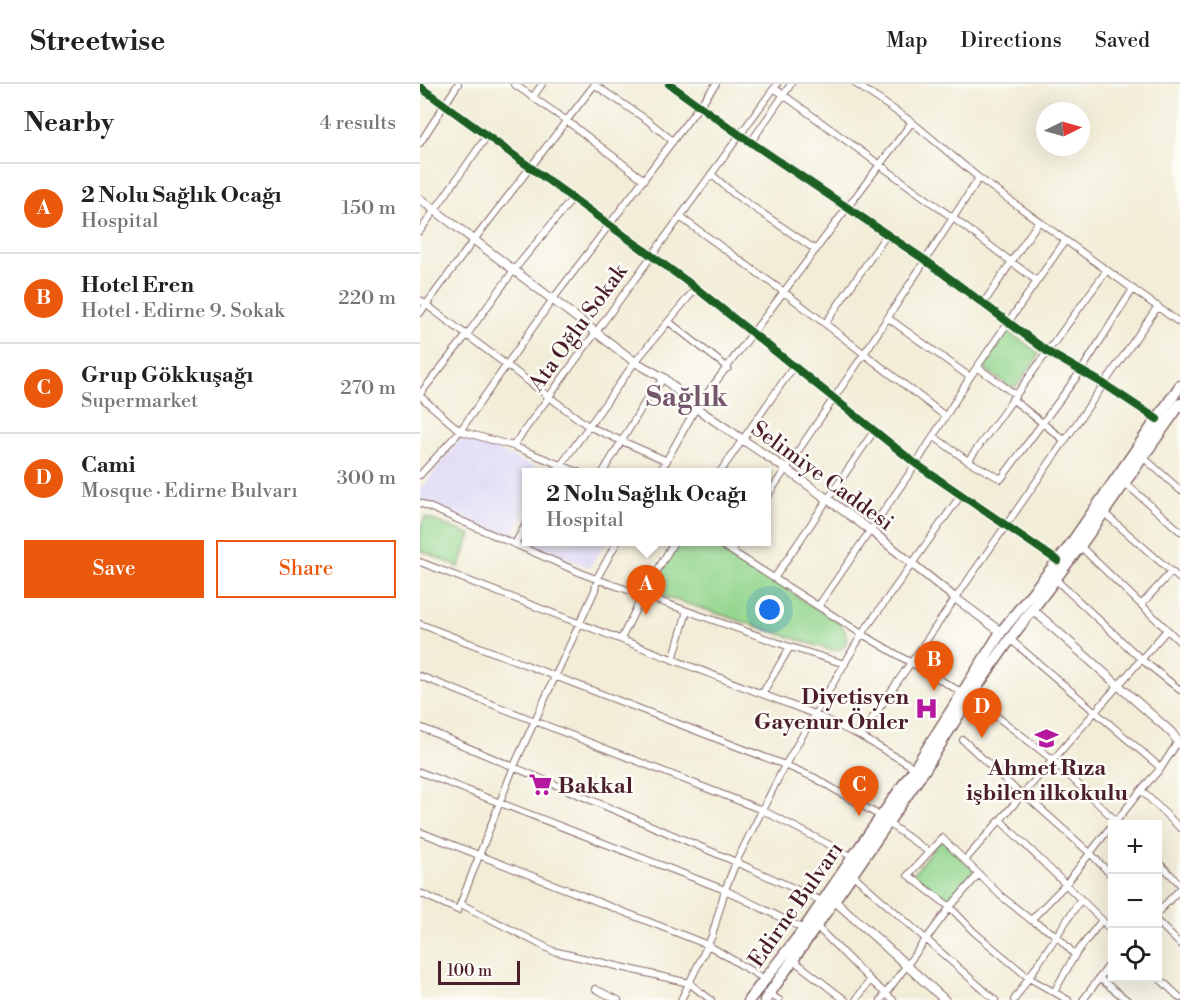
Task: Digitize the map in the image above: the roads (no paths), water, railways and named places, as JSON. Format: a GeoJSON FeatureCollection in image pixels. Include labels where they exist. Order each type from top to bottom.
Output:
{"type":"FeatureCollection","features":[{"type":"Feature","properties":{"kind":"highway","name":"Edirne Bulvarı"},"geometry":{"type":"LineString","coordinates":[[767,997],[835,901],[915,768],[1180,386]]}},
{"type":"Feature","properties":{"kind":"highway","name":"Edirne Bulvarı"},"geometry":{"type":"LineString","coordinates":[[1006,636],[1032,609],[1178,412]]}},
{"type":"Feature","properties":{"kind":"highway","name":"Edirne Bulvarı"},"geometry":{"type":"LineString","coordinates":[[749,1000],[804,929],[853,857],[928,764],[965,695]]}},
{"type":"Feature","properties":{"kind":"street"},"geometry":{"type":"LineString","coordinates":[[420,143],[458,84]]}},
{"type":"Feature","properties":{"kind":"street"},"geometry":{"type":"LineString","coordinates":[[514,84],[644,180]]}},
{"type":"Feature","properties":{"kind":"street"},"geometry":{"type":"LineString","coordinates":[[533,98],[542,84]]}},
{"type":"Feature","properties":{"kind":"street"},"geometry":{"type":"LineString","coordinates":[[420,314],[474,240],[595,84],[673,141]]}},
{"type":"Feature","properties":{"kind":"street"},"geometry":{"type":"LineString","coordinates":[[669,84],[740,135],[925,260],[1048,352],[1104,384],[1157,419]]}},
{"type":"Feature","properties":{"kind":"street"},"geometry":{"type":"LineString","coordinates":[[420,475],[460,431],[553,299],[716,84]]}},
{"type":"Feature","properties":{"kind":"street"},"geometry":{"type":"LineString","coordinates":[[751,142],[791,84]]}},
{"type":"Feature","properties":{"kind":"street"},"geometry":{"type":"LineString","coordinates":[[856,84],[912,122],[979,178],[1180,323]]}},
{"type":"Feature","properties":{"kind":"street"},"geometry":{"type":"LineString","coordinates":[[775,86],[783,95],[1037,281]]}},
{"type":"Feature","properties":{"kind":"street","name":"Ata Oğlu Sokak"},"geometry":{"type":"LineString","coordinates":[[513,446],[775,86]]}},
{"type":"Feature","properties":{"kind":"street"},"geometry":{"type":"LineString","coordinates":[[420,87],[696,288],[916,464],[1058,561]]}},
{"type":"Feature","properties":{"kind":"street"},"geometry":{"type":"LineString","coordinates":[[663,468],[696,408],[912,122]]}},
{"type":"Feature","properties":{"kind":"street"},"geometry":{"type":"LineString","coordinates":[[420,231],[487,136]]}},
{"type":"Feature","properties":{"kind":"street"},"geometry":{"type":"LineString","coordinates":[[711,174],[734,194],[816,250]]}},
{"type":"Feature","properties":{"kind":"street"},"geometry":{"type":"LineString","coordinates":[[771,490],[888,318],[979,178]]}},
{"type":"Feature","properties":{"kind":"street"},"geometry":{"type":"LineString","coordinates":[[568,468],[513,446],[460,431],[420,395],[514,270],[573,198]]}},
{"type":"Feature","properties":{"kind":"street","name":"Selimiye Caddesi"},"geometry":{"type":"LineString","coordinates":[[420,199],[635,362],[664,378],[696,408],[786,468],[870,530],[1006,636]]}},
{"type":"Feature","properties":{"kind":"street"},"geometry":{"type":"LineString","coordinates":[[680,218],[784,292],[945,416]]}},
{"type":"Feature","properties":{"kind":"street"},"geometry":{"type":"LineString","coordinates":[[983,304],[1039,221]]}},
{"type":"Feature","properties":{"kind":"street"},"geometry":{"type":"LineString","coordinates":[[825,324],[887,234]]}},
{"type":"Feature","properties":{"kind":"street"},"geometry":{"type":"LineString","coordinates":[[819,605],[916,464],[969,377],[1065,241]]}},
{"type":"Feature","properties":{"kind":"street"},"geometry":{"type":"LineString","coordinates":[[968,461],[1107,270]]}},
{"type":"Feature","properties":{"kind":"street"},"geometry":{"type":"LineString","coordinates":[[558,468],[635,362],[696,288]]}},
{"type":"Feature","properties":{"kind":"street"},"geometry":{"type":"LineString","coordinates":[[933,436],[968,461],[1001,479],[1081,371],[1133,289]]}},
{"type":"Feature","properties":{"kind":"street"},"geometry":{"type":"LineString","coordinates":[[420,300],[466,336],[507,363],[549,398],[588,426],[667,461]]}},
{"type":"Feature","properties":{"kind":"street"},"geometry":{"type":"LineString","coordinates":[[860,736],[1158,306]]}},
{"type":"Feature","properties":{"kind":"street"},"geometry":{"type":"LineString","coordinates":[[888,318],[969,377]]}},
{"type":"Feature","properties":{"kind":"street"},"geometry":{"type":"LineString","coordinates":[[669,322],[728,368]]}},
{"type":"Feature","properties":{"kind":"street"},"geometry":{"type":"LineString","coordinates":[[723,468],[794,366]]}},
{"type":"Feature","properties":{"kind":"street"},"geometry":{"type":"LineString","coordinates":[[977,367],[1064,440]]}},
{"type":"Feature","properties":{"kind":"street"},"geometry":{"type":"LineString","coordinates":[[605,468],[646,399],[664,378]]}},
{"type":"Feature","properties":{"kind":"street"},"geometry":{"type":"LineString","coordinates":[[775,577],[874,431]]}},
{"type":"Feature","properties":{"kind":"street"},"geometry":{"type":"LineString","coordinates":[[1143,457],[1180,489]]}},
{"type":"Feature","properties":{"kind":"street"},"geometry":{"type":"LineString","coordinates":[[1125,483],[1180,531]]}},
{"type":"Feature","properties":{"kind":"street"},"geometry":{"type":"LineString","coordinates":[[681,1000],[712,936],[725,890],[736,862],[785,765],[862,634],[961,495]]}},
{"type":"Feature","properties":{"kind":"street"},"geometry":{"type":"LineString","coordinates":[[420,503],[597,578],[789,647],[844,664]]}},
{"type":"Feature","properties":{"kind":"street"},"geometry":{"type":"LineString","coordinates":[[1103,512],[1180,579]]}},
{"type":"Feature","properties":{"kind":"street"},"geometry":{"type":"LineString","coordinates":[[515,544],[522,531]]}},
{"type":"Feature","properties":{"kind":"street"},"geometry":{"type":"LineString","coordinates":[[420,893],[458,910],[514,766],[596,590],[597,578],[615,546]]}},
{"type":"Feature","properties":{"kind":"street"},"geometry":{"type":"LineString","coordinates":[[621,639],[672,546]]}},
{"type":"Feature","properties":{"kind":"street"},"geometry":{"type":"LineString","coordinates":[[724,546],[862,634],[978,702],[1052,759],[1111,820]]}},
{"type":"Feature","properties":{"kind":"street"},"geometry":{"type":"LineString","coordinates":[[732,551],[735,546]]}},
{"type":"Feature","properties":{"kind":"street"},"geometry":{"type":"LineString","coordinates":[[1080,546],[1180,642]]}},
{"type":"Feature","properties":{"kind":"street"},"geometry":{"type":"LineString","coordinates":[[420,562],[814,714],[860,736],[915,768]]}},
{"type":"Feature","properties":{"kind":"street"},"geometry":{"type":"LineString","coordinates":[[1141,605],[1172,572]]}},
{"type":"Feature","properties":{"kind":"street"},"geometry":{"type":"LineString","coordinates":[[1055,579],[1141,659],[1180,690]]}},
{"type":"Feature","properties":{"kind":"street"},"geometry":{"type":"LineString","coordinates":[[1032,609],[1179,741],[1161,768],[1140,790],[1118,820]]}},
{"type":"Feature","properties":{"kind":"street"},"geometry":{"type":"LineString","coordinates":[[673,660],[687,611]]}},
{"type":"Feature","properties":{"kind":"street"},"geometry":{"type":"LineString","coordinates":[[420,624],[815,778],[884,819],[929,852]]}},
{"type":"Feature","properties":{"kind":"street"},"geometry":{"type":"LineString","coordinates":[[965,860],[1167,630]]}},
{"type":"Feature","properties":{"kind":"street"},"geometry":{"type":"LineString","coordinates":[[1006,636],[1161,768]]}},
{"type":"Feature","properties":{"kind":"street"},"geometry":{"type":"LineString","coordinates":[[762,694],[789,647]]}},
{"type":"Feature","properties":{"kind":"street"},"geometry":{"type":"LineString","coordinates":[[420,676],[762,810],[853,857]]}},
{"type":"Feature","properties":{"kind":"street"},"geometry":{"type":"LineString","coordinates":[[420,727],[822,901]]}},
{"type":"Feature","properties":{"kind":"street"},"geometry":{"type":"LineString","coordinates":[[963,740],[1111,874]]}},
{"type":"Feature","properties":{"kind":"street"},"geometry":{"type":"LineString","coordinates":[[420,772],[725,890],[804,929]]}},
{"type":"Feature","properties":{"kind":"street"},"geometry":{"type":"LineString","coordinates":[[1140,790],[1180,828]]}},
{"type":"Feature","properties":{"kind":"street"},"geometry":{"type":"LineString","coordinates":[[1000,820],[1109,928]]}},
{"type":"Feature","properties":{"kind":"street"},"geometry":{"type":"LineString","coordinates":[[420,832],[708,945],[766,980]]}},
{"type":"Feature","properties":{"kind":"street"},"geometry":{"type":"LineString","coordinates":[[1031,920],[1066,884],[1108,833]]}},
{"type":"Feature","properties":{"kind":"street"},"geometry":{"type":"LineString","coordinates":[[1068,1000],[1029,978],[974,932],[950,907],[908,874],[942,838],[978,874],[1031,920],[1056,935],[1075,955]]}},
{"type":"Feature","properties":{"kind":"street"},"geometry":{"type":"LineString","coordinates":[[1162,866],[1180,884]]}},
{"type":"Feature","properties":{"kind":"street"},"geometry":{"type":"LineString","coordinates":[[852,873],[995,1000]]}},
{"type":"Feature","properties":{"kind":"street"},"geometry":{"type":"LineString","coordinates":[[881,1000],[950,907],[978,874]]}},
{"type":"Feature","properties":{"kind":"street"},"geometry":{"type":"LineString","coordinates":[[1162,908],[1180,889]]}},
{"type":"Feature","properties":{"kind":"street"},"geometry":{"type":"LineString","coordinates":[[1014,1000],[1081,899]]}},
{"type":"Feature","properties":{"kind":"street"},"geometry":{"type":"LineString","coordinates":[[835,901],[945,1000]]}},
{"type":"Feature","properties":{"kind":"street"},"geometry":{"type":"LineString","coordinates":[[461,904],[553,951],[689,983],[711,1000]]}},
{"type":"Feature","properties":{"kind":"street"},"geometry":{"type":"LineString","coordinates":[[1054,992],[1075,955],[1102,920]]}},
{"type":"Feature","properties":{"kind":"street"},"geometry":{"type":"LineString","coordinates":[[1162,926],[1180,944]]}},
{"type":"Feature","properties":{"kind":"street"},"geometry":{"type":"LineString","coordinates":[[817,927],[893,1000]]}},
{"type":"Feature","properties":{"kind":"street"},"geometry":{"type":"LineString","coordinates":[[793,960],[845,1000]]}},
{"type":"Feature","properties":{"kind":"street"},"geometry":{"type":"LineString","coordinates":[[1083,1000],[1108,967]]}},
{"type":"Feature","properties":{"kind":"street"},"geometry":{"type":"LineString","coordinates":[[1099,978],[1127,1000]]}},
{"type":"Feature","properties":{"kind":"street"},"geometry":{"type":"LineString","coordinates":[[856,1000],[870,980]]}},
{"type":"Feature","properties":{"kind":"street"},"geometry":{"type":"LineString","coordinates":[[1162,981],[1180,998]]}},
{"type":"Feature","properties":{"kind":"street"},"geometry":{"type":"LineString","coordinates":[[595,989],[618,1000]]}},
{"type":"Feature","properties":{"kind":"street"},"geometry":{"type":"LineString","coordinates":[[767,997],[779,1000]]}},
{"type":"Feature","properties":{"kind":"place","name":"2 Nolu Sağlık Ocağı"},"geometry":{"type":"Point","coordinates":[646,615]}},
{"type":"Feature","properties":{"kind":"place","name":"Hotel Eren"},"geometry":{"type":"Point","coordinates":[934,691]}},
{"type":"Feature","properties":{"kind":"place","name":"Diyetisyen Gayenur Önler"},"geometry":{"type":"Point","coordinates":[927,709]}},
{"type":"Feature","properties":{"kind":"place","name":"Cami"},"geometry":{"type":"Point","coordinates":[982,738]}},
{"type":"Feature","properties":{"kind":"place","name":"Ahmet Rıza işbilen ilkokulu"},"geometry":{"type":"Point","coordinates":[1047,738]}},
{"type":"Feature","properties":{"kind":"place","name":"Bakkal"},"geometry":{"type":"Point","coordinates":[540,785]}},
{"type":"Feature","properties":{"kind":"place","name":"Grup Gökkuşağı"},"geometry":{"type":"Point","coordinates":[859,816]}},
{"type":"Feature","properties":{"kind":"district","name":"Sağlık"},"geometry":{"type":"Point","coordinates":[687,396]}}]}
